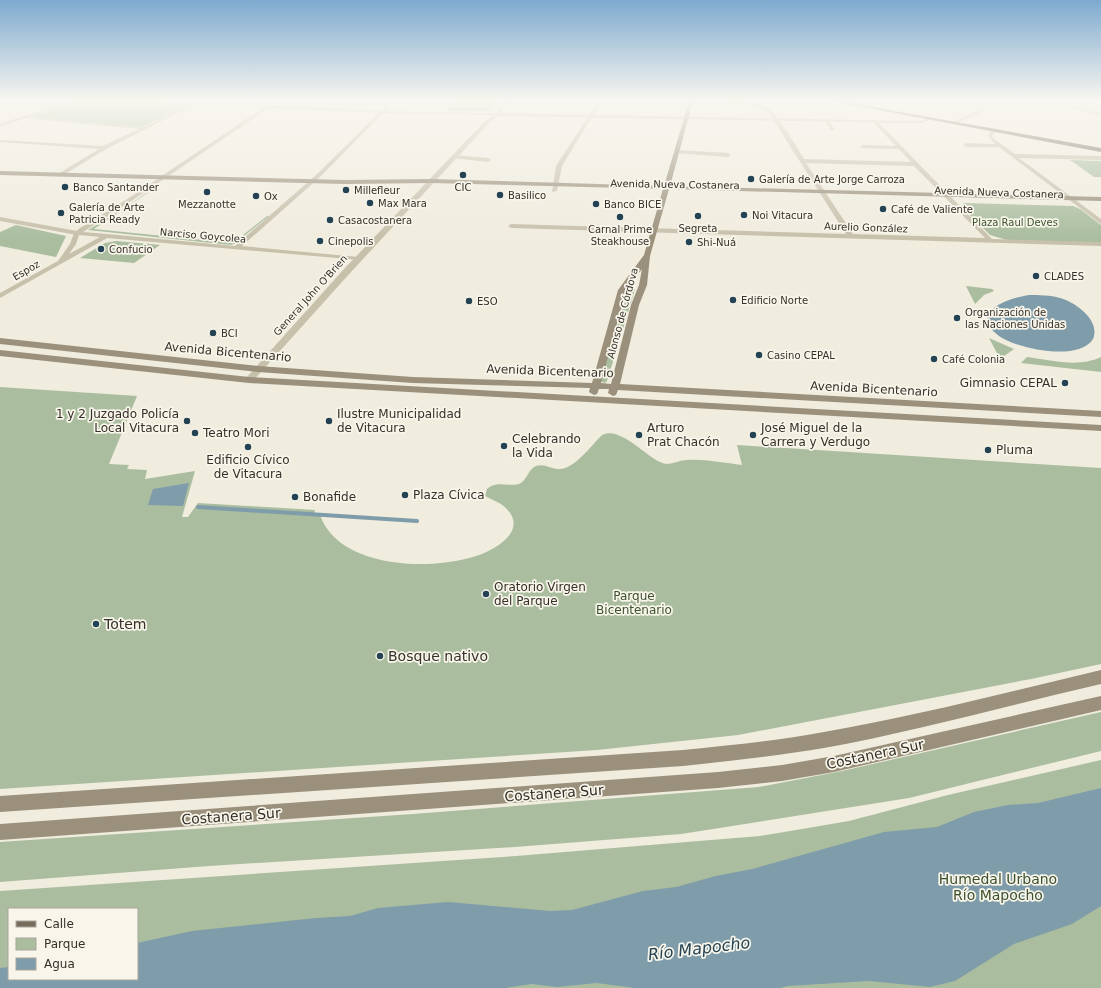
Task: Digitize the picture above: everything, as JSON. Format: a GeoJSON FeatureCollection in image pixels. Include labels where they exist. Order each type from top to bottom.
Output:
{"type":"FeatureCollection","features":[{"type":"Feature","properties":{"kind":"main road","name":"Alonso de Córdova"},"geometry":{"type":"LineString","coordinates":[[612,400],[635,304],[643,285],[647,255],[678,147]]}},
{"type":"Feature","properties":{"kind":"main road"},"geometry":{"type":"LineString","coordinates":[[1090,147],[1101,149]]}},
{"type":"Feature","properties":{"kind":"main road"},"geometry":{"type":"LineString","coordinates":[[1091,147],[1101,149]]}},
{"type":"Feature","properties":{"kind":"main road","name":"Avenida Nueva Costanera"},"geometry":{"type":"LineString","coordinates":[[0,173],[345,182],[426,187],[554,188],[1101,199]]}},
{"type":"Feature","properties":{"kind":"main road","name":"Avenida Nueva Costanera"},"geometry":{"type":"LineString","coordinates":[[345,182],[431,181],[554,188]]}},
{"type":"Feature","properties":{"kind":"main road","name":"Avenida Nueva Costanera"},"geometry":{"type":"LineString","coordinates":[[823,194],[952,201],[1101,205]]}},
{"type":"Feature","properties":{"kind":"main road","name":"Alonso de Córdova"},"geometry":{"type":"LineString","coordinates":[[592,398],[622,290],[628,284],[647,255]]}},
{"type":"Feature","properties":{"kind":"main road"},"geometry":{"type":"LineString","coordinates":[[628,284],[643,285]]}},
{"type":"Feature","properties":{"kind":"main road","name":"Avenida Bicentenario"},"geometry":{"type":"LineString","coordinates":[[0,341],[258,369],[414,380],[595,386],[1101,414]]}},
{"type":"Feature","properties":{"kind":"main road","name":"Avenida Bicentenario"},"geometry":{"type":"LineString","coordinates":[[0,353],[249,380],[592,398],[1101,428]]}},
{"type":"Feature","properties":{"kind":"main road","name":"Costanera Sur"},"geometry":{"type":"LineString","coordinates":[[0,804],[683,758],[731,753],[793,745],[860,733],[1101,677]]}},
{"type":"Feature","properties":{"kind":"main road","name":"Costanera Sur"},"geometry":{"type":"LineString","coordinates":[[0,832],[718,780],[782,773],[834,764],[1101,703]]}},
{"type":"Feature","properties":{"kind":"street"},"geometry":{"type":"LineString","coordinates":[[91,147],[104,148]]}},
{"type":"Feature","properties":{"kind":"street"},"geometry":{"type":"LineString","coordinates":[[77,233],[207,147]]}},
{"type":"Feature","properties":{"kind":"street"},"geometry":{"type":"LineString","coordinates":[[236,248],[313,181],[347,147]]}},
{"type":"Feature","properties":{"kind":"street","name":"General John O'Brien"},"geometry":{"type":"LineString","coordinates":[[249,380],[358,259],[463,147]]}},
{"type":"Feature","properties":{"kind":"street"},"geometry":{"type":"LineString","coordinates":[[554,188],[559,166],[571,147]]}},
{"type":"Feature","properties":{"kind":"street"},"geometry":{"type":"LineString","coordinates":[[793,147],[851,236]]}},
{"type":"Feature","properties":{"kind":"street"},"geometry":{"type":"LineString","coordinates":[[867,147],[901,148],[991,241]]}},
{"type":"Feature","properties":{"kind":"street"},"geometry":{"type":"LineString","coordinates":[[1002,147],[1101,222]]}},
{"type":"Feature","properties":{"kind":"street"},"geometry":{"type":"LineString","coordinates":[[60,175],[104,148]]}},
{"type":"Feature","properties":{"kind":"street"},"geometry":{"type":"LineString","coordinates":[[677,152],[728,155]]}},
{"type":"Feature","properties":{"kind":"street"},"geometry":{"type":"LineString","coordinates":[[1014,156],[1101,158]]}},
{"type":"Feature","properties":{"kind":"street"},"geometry":{"type":"LineString","coordinates":[[454,157],[488,160]]}},
{"type":"Feature","properties":{"kind":"street"},"geometry":{"type":"LineString","coordinates":[[802,161],[916,164]]}},
{"type":"Feature","properties":{"kind":"street","name":"Narciso Goycolea"},"geometry":{"type":"LineString","coordinates":[[0,219],[77,233],[358,259]]}},
{"type":"Feature","properties":{"kind":"street","name":"Aurelio González"},"geometry":{"type":"LineString","coordinates":[[511,226],[1101,244]]}},
{"type":"Feature","properties":{"kind":"street","name":"Espoz"},"geometry":{"type":"LineString","coordinates":[[61,261],[73,244],[77,233]]}},
{"type":"Feature","properties":{"kind":"street","name":"Espoz"},"geometry":{"type":"LineString","coordinates":[[0,296],[107,236]]}},
{"type":"Feature","properties":{"kind":"green space"},"geometry":{"type":"Polygon","coordinates":[[[1070,160],[1101,161],[1101,177],[1094,177],[1070,160]]]}},
{"type":"Feature","properties":{"kind":"green space"},"geometry":{"type":"Polygon","coordinates":[[[161,184],[94,229],[233,243],[267,216],[269,216],[231,245],[88,230],[129,205],[161,184]]]}},
{"type":"Feature","properties":{"kind":"green space","name":"Plaza Raul Deves"},"geometry":{"type":"Polygon","coordinates":[[[964,203],[1073,206],[1080,209],[1101,225],[1101,243],[1007,240],[990,235],[961,206],[964,203]]]}},
{"type":"Feature","properties":{"kind":"green space"},"geometry":{"type":"Polygon","coordinates":[[[16,225],[66,236],[56,257],[0,246],[0,232],[16,225]]]}},
{"type":"Feature","properties":{"kind":"green space"},"geometry":{"type":"Polygon","coordinates":[[[116,241],[160,245],[134,263],[80,258],[105,243],[116,241]]]}},
{"type":"Feature","properties":{"kind":"green space"},"geometry":{"type":"Polygon","coordinates":[[[966,286],[992,289],[994,291],[984,295],[975,304],[966,286]]]}},
{"type":"Feature","properties":{"kind":"green space"},"geometry":{"type":"Polygon","coordinates":[[[629,289],[635,289],[607,381],[605,383],[600,381],[629,289]]]}},
{"type":"Feature","properties":{"kind":"green space"},"geometry":{"type":"Polygon","coordinates":[[[989,338],[1014,349],[1000,359],[989,338]]]}},
{"type":"Feature","properties":{"kind":"green space"},"geometry":{"type":"Polygon","coordinates":[[[1027,357],[1074,363],[1101,357],[1101,372],[1021,363],[1027,357]]]}},
{"type":"Feature","properties":{"kind":"green space","name":"Parque Bicentenario"},"geometry":{"type":"Polygon","coordinates":[[[0,387],[137,396],[109,464],[129,465],[127,469],[147,470],[145,479],[195,471],[182,517],[188,517],[198,503],[315,510],[314,514],[320,515],[330,533],[346,546],[366,556],[412,564],[435,564],[457,561],[485,553],[502,543],[513,529],[513,521],[510,513],[501,504],[485,496],[487,489],[491,486],[499,484],[519,484],[533,468],[539,465],[560,469],[565,468],[577,461],[602,435],[609,433],[616,434],[632,442],[660,462],[667,464],[684,460],[694,460],[742,465],[737,445],[1101,468],[1101,664],[1031,679],[738,735],[597,750],[0,789],[0,387]]]}},
{"type":"Feature","properties":{"kind":"green space"},"geometry":{"type":"Polygon","coordinates":[[[1101,712],[1101,751],[909,798],[681,834],[515,847],[209,866],[0,882],[0,842],[413,814],[759,787],[842,771],[1101,712]]]}},
{"type":"Feature","properties":{"kind":"green space","name":"Humedal Urbano Río Mapocho"},"geometry":{"type":"Polygon","coordinates":[[[1101,760],[1101,988],[0,988],[0,891],[516,856],[760,836],[849,821],[948,795],[1101,760]]]}},
{"type":"Feature","properties":{"kind":"water"},"geometry":{"type":"Polygon","coordinates":[[[1029,295],[1056,297],[1073,303],[1090,319],[1093,325],[1093,339],[1086,346],[1075,350],[1062,352],[1033,349],[1008,341],[999,336],[990,327],[987,320],[989,313],[1002,303],[1011,299],[1029,295]]]}},
{"type":"Feature","properties":{"kind":"water"},"geometry":{"type":"Polygon","coordinates":[[[189,483],[183,506],[148,505],[153,489],[189,483]]]}},
{"type":"Feature","properties":{"kind":"water","name":"Humedal Urbano Río Mapocho"},"geometry":{"type":"Polygon","coordinates":[[[1101,788],[1101,906],[1072,924],[1014,944],[955,981],[930,987],[869,981],[788,986],[780,988],[635,988],[597,983],[557,987],[532,984],[505,988],[0,988],[0,968],[8,967],[8,980],[138,980],[138,943],[192,931],[316,918],[350,916],[378,908],[448,902],[550,911],[572,910],[643,891],[676,887],[716,876],[752,869],[884,832],[937,827],[974,812],[1008,805],[1038,803],[1101,788]]]}},
{"type":"Feature","properties":{"kind":"waterway"},"geometry":{"type":"LineString","coordinates":[[198,507],[417,521]]}},
{"type":"Feature","properties":{"kind":"place","name":"CIC"},"geometry":{"type":"Point","coordinates":[463,175]}},
{"type":"Feature","properties":{"kind":"place","name":"Galería de Arte Jorge Carroza"},"geometry":{"type":"Point","coordinates":[751,179]}},
{"type":"Feature","properties":{"kind":"place","name":"Banco Santander"},"geometry":{"type":"Point","coordinates":[65,187]}},
{"type":"Feature","properties":{"kind":"place","name":"Millefleur"},"geometry":{"type":"Point","coordinates":[346,190]}},
{"type":"Feature","properties":{"kind":"place","name":"Mezzanotte"},"geometry":{"type":"Point","coordinates":[207,192]}},
{"type":"Feature","properties":{"kind":"place","name":"Basilico"},"geometry":{"type":"Point","coordinates":[500,195]}},
{"type":"Feature","properties":{"kind":"place","name":"Ox"},"geometry":{"type":"Point","coordinates":[256,196]}},
{"type":"Feature","properties":{"kind":"place","name":"Max Mara"},"geometry":{"type":"Point","coordinates":[370,203]}},
{"type":"Feature","properties":{"kind":"place","name":"Banco BICE"},"geometry":{"type":"Point","coordinates":[596,204]}},
{"type":"Feature","properties":{"kind":"place","name":"Café de Valiente"},"geometry":{"type":"Point","coordinates":[883,209]}},
{"type":"Feature","properties":{"kind":"place","name":"Galería de Arte Patricia Ready"},"geometry":{"type":"Point","coordinates":[61,213]}},
{"type":"Feature","properties":{"kind":"place","name":"Noi Vitacura"},"geometry":{"type":"Point","coordinates":[744,215]}},
{"type":"Feature","properties":{"kind":"place","name":"Segreta"},"geometry":{"type":"Point","coordinates":[698,216]}},
{"type":"Feature","properties":{"kind":"place","name":"Carnal Prime Steakhouse"},"geometry":{"type":"Point","coordinates":[620,217]}},
{"type":"Feature","properties":{"kind":"place","name":"Casacostanera"},"geometry":{"type":"Point","coordinates":[330,220]}},
{"type":"Feature","properties":{"kind":"place","name":"Cinepolis"},"geometry":{"type":"Point","coordinates":[320,241]}},
{"type":"Feature","properties":{"kind":"place","name":"Shi-Nuá"},"geometry":{"type":"Point","coordinates":[689,242]}},
{"type":"Feature","properties":{"kind":"place","name":"Confucio"},"geometry":{"type":"Point","coordinates":[101,249]}},
{"type":"Feature","properties":{"kind":"place","name":"CLADES"},"geometry":{"type":"Point","coordinates":[1036,276]}},
{"type":"Feature","properties":{"kind":"place","name":"Edificio Norte"},"geometry":{"type":"Point","coordinates":[733,300]}},
{"type":"Feature","properties":{"kind":"place","name":"ESO"},"geometry":{"type":"Point","coordinates":[469,301]}},
{"type":"Feature","properties":{"kind":"place","name":"Organización de las Naciones Unidas"},"geometry":{"type":"Point","coordinates":[957,318]}},
{"type":"Feature","properties":{"kind":"place","name":"BCI"},"geometry":{"type":"Point","coordinates":[213,333]}},
{"type":"Feature","properties":{"kind":"place","name":"Casino CEPAL"},"geometry":{"type":"Point","coordinates":[759,355]}},
{"type":"Feature","properties":{"kind":"place","name":"Café Colonia"},"geometry":{"type":"Point","coordinates":[934,359]}},
{"type":"Feature","properties":{"kind":"place","name":"Gimnasio CEPAL"},"geometry":{"type":"Point","coordinates":[1065,383]}},
{"type":"Feature","properties":{"kind":"place","name":"1 y 2 Juzgado Policía Local Vitacura"},"geometry":{"type":"Point","coordinates":[187,421]}},
{"type":"Feature","properties":{"kind":"place","name":"Ilustre Municipalidad de Vitacura"},"geometry":{"type":"Point","coordinates":[329,421]}},
{"type":"Feature","properties":{"kind":"place","name":"Teatro Mori"},"geometry":{"type":"Point","coordinates":[195,433]}},
{"type":"Feature","properties":{"kind":"place","name":"Arturo Prat Chacón"},"geometry":{"type":"Point","coordinates":[639,435]}},
{"type":"Feature","properties":{"kind":"place","name":"José Miguel de la Carrera y Verdugo"},"geometry":{"type":"Point","coordinates":[753,435]}},
{"type":"Feature","properties":{"kind":"place","name":"Celebrando la Vida"},"geometry":{"type":"Point","coordinates":[504,446]}},
{"type":"Feature","properties":{"kind":"place","name":"Edificio Cívico de Vitacura"},"geometry":{"type":"Point","coordinates":[248,447]}},
{"type":"Feature","properties":{"kind":"place","name":"Pluma"},"geometry":{"type":"Point","coordinates":[988,450]}},
{"type":"Feature","properties":{"kind":"place","name":"Plaza Cívica"},"geometry":{"type":"Point","coordinates":[405,495]}},
{"type":"Feature","properties":{"kind":"place","name":"Bonafide"},"geometry":{"type":"Point","coordinates":[295,497]}},
{"type":"Feature","properties":{"kind":"place","name":"Oratorio Virgen del Parque"},"geometry":{"type":"Point","coordinates":[486,594]}},
{"type":"Feature","properties":{"kind":"place","name":"Totem"},"geometry":{"type":"Point","coordinates":[96,624]}},
{"type":"Feature","properties":{"kind":"place","name":"Bosque nativo"},"geometry":{"type":"Point","coordinates":[380,656]}},
{"type":"Feature","properties":{"kind":"water label","name":"Río Mapocho"},"geometry":{"type":"Point","coordinates":[699,948]}}]}
